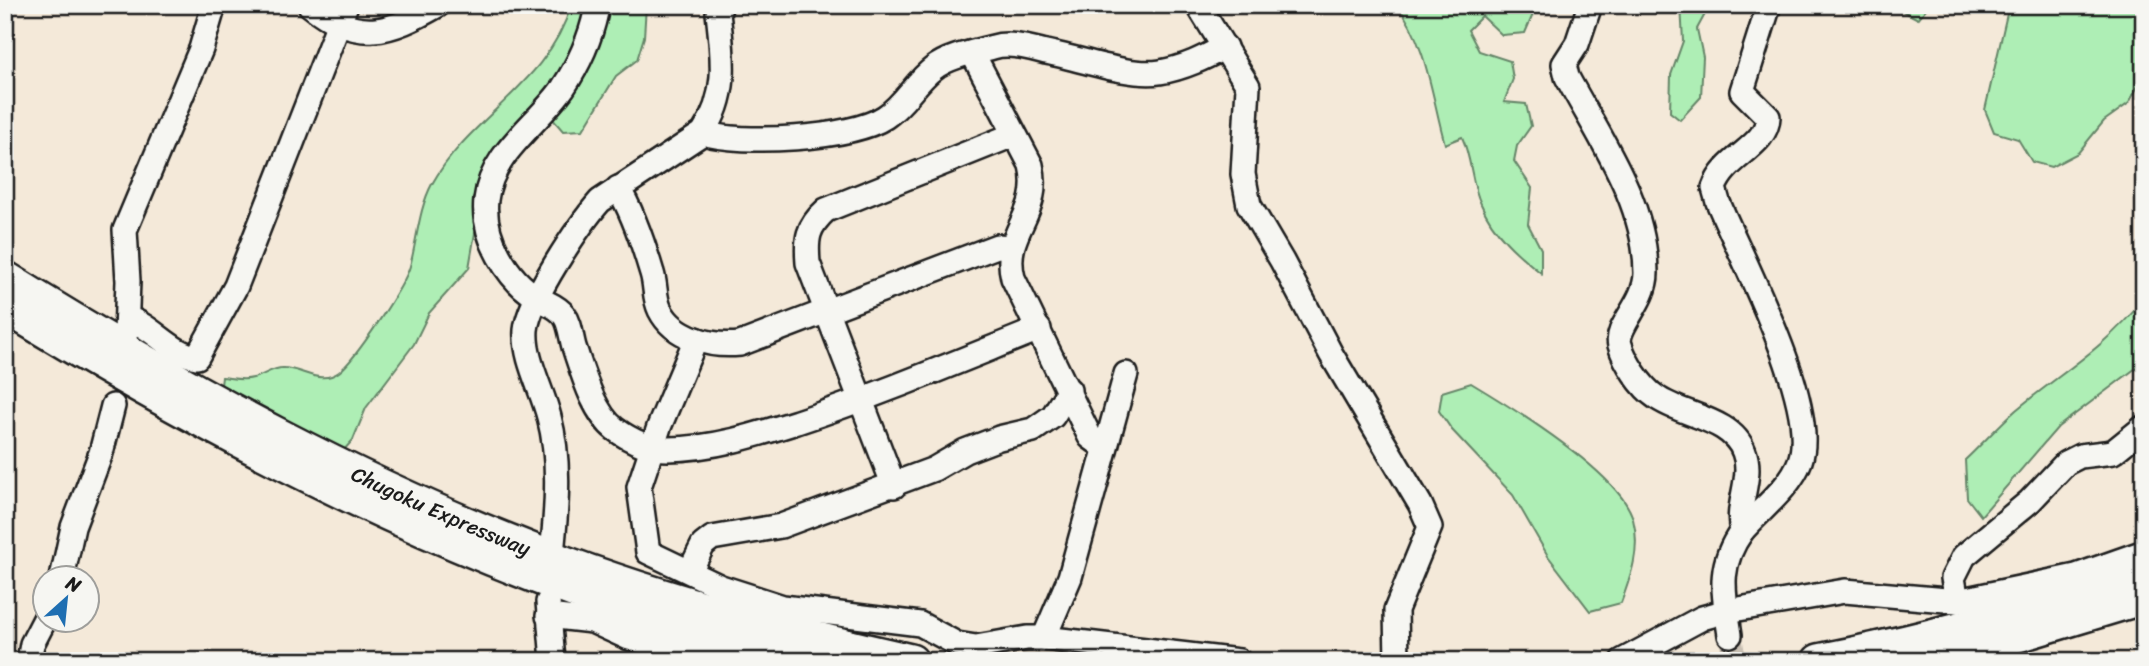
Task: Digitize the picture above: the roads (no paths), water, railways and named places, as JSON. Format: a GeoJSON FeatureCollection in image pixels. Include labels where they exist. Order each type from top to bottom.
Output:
{"type":"FeatureCollection","features":[{"type":"Feature","properties":{"kind":"highway","name":"Chugoku Expressway"},"geometry":{"type":"LineString","coordinates":[[5,278],[180,384],[295,444],[460,521],[564,563],[753,623],[914,643]]}},
{"type":"Feature","properties":{"kind":"highway","name":"Chugoku Expressway"},"geometry":{"type":"LineString","coordinates":[[5,306],[169,405],[380,512],[547,583],[655,621],[801,661]]}},
{"type":"Feature","properties":{"kind":"highway"},"geometry":{"type":"LineString","coordinates":[[1819,661],[1970,625],[2144,571]]}},
{"type":"Feature","properties":{"kind":"highway"},"geometry":{"type":"LineString","coordinates":[[1931,661],[2144,597]]}},
{"type":"Feature","properties":{"kind":"street"},"geometry":{"type":"LineString","coordinates":[[214,5],[201,49],[125,230],[126,325],[139,322],[185,356],[197,357],[206,345],[236,286],[341,14]]}},
{"type":"Feature","properties":{"kind":"street"},"geometry":{"type":"LineString","coordinates":[[310,5],[341,14],[353,30],[374,31],[400,26],[438,5]]}},
{"type":"Feature","properties":{"kind":"street"},"geometry":{"type":"LineString","coordinates":[[594,5],[596,12],[583,54],[562,90],[493,172],[485,201],[492,237],[501,262],[514,279],[537,298],[557,307],[566,318],[597,407],[612,428],[654,448],[670,449],[734,440],[862,401],[1039,329]]}},
{"type":"Feature","properties":{"kind":"street"},"geometry":{"type":"LineString","coordinates":[[554,544],[557,454],[549,417],[528,349],[526,328],[537,298],[587,216],[600,201],[703,133],[714,117],[724,78],[718,13],[720,5]]}},
{"type":"Feature","properties":{"kind":"street"},"geometry":{"type":"LineString","coordinates":[[1198,5],[1248,86],[1243,174],[1249,205],[1331,354],[1420,504],[1430,527],[1396,610],[1397,661]]}},
{"type":"Feature","properties":{"kind":"street"},"geometry":{"type":"LineString","coordinates":[[1590,5],[1577,44],[1564,64],[1567,77],[1629,195],[1646,272],[1641,301],[1623,324],[1619,335],[1620,346],[1637,376],[1655,397],[1706,420],[1739,441],[1745,453],[1747,470],[1739,522],[1742,531]]}},
{"type":"Feature","properties":{"kind":"street"},"geometry":{"type":"LineString","coordinates":[[1730,635],[1724,567],[1728,550],[1795,473],[1803,442],[1800,411],[1775,330],[1714,188],[1725,166],[1762,138],[1768,127],[1768,117],[1742,91],[1769,5]]}},
{"type":"Feature","properties":{"kind":"street"},"geometry":{"type":"LineString","coordinates":[[703,133],[717,137],[798,138],[852,129],[883,118],[936,66],[997,46],[1018,46],[1137,71],[1159,72],[1192,64],[1225,47]]}},
{"type":"Feature","properties":{"kind":"street"},"geometry":{"type":"LineString","coordinates":[[973,54],[1031,166],[1035,183],[1033,202],[1011,247],[1009,260],[1013,278],[1090,437],[1104,447]]}},
{"type":"Feature","properties":{"kind":"street"},"geometry":{"type":"LineString","coordinates":[[894,486],[808,263],[806,240],[813,222],[826,210],[1013,135]]}},
{"type":"Feature","properties":{"kind":"street"},"geometry":{"type":"LineString","coordinates":[[618,188],[651,269],[660,309],[678,331],[722,346],[740,344],[997,246],[1011,247]]}},
{"type":"Feature","properties":{"kind":"street"},"geometry":{"type":"LineString","coordinates":[[696,339],[659,427],[639,487],[648,552],[721,587],[914,643],[957,644],[976,648],[1027,638],[1044,638],[1239,661]]}},
{"type":"Feature","properties":{"kind":"street"},"geometry":{"type":"LineString","coordinates":[[1044,638],[1070,577],[1126,374]]}},
{"type":"Feature","properties":{"kind":"street"},"geometry":{"type":"LineString","coordinates":[[690,571],[703,545],[712,538],[781,526],[934,470],[965,451],[1044,424],[1069,390]]}},
{"type":"Feature","properties":{"kind":"street"},"geometry":{"type":"LineString","coordinates":[[65,564],[73,527],[101,453],[113,406]]}},
{"type":"Feature","properties":{"kind":"street"},"geometry":{"type":"LineString","coordinates":[[1957,601],[1953,578],[1964,556],[2030,501],[2066,463],[2080,456],[2113,452],[2144,427]]}},
{"type":"Feature","properties":{"kind":"street"},"geometry":{"type":"LineString","coordinates":[[1622,661],[1702,618],[1727,611],[1845,591],[1957,601],[2076,576],[2144,552]]}},
{"type":"Feature","properties":{"kind":"street"},"geometry":{"type":"LineString","coordinates":[[553,661],[548,609],[592,621],[629,638],[714,661]]}},
{"type":"Feature","properties":{"kind":"street"},"geometry":{"type":"LineString","coordinates":[[29,661],[37,634]]}},
{"type":"Feature","properties":{"kind":"tunnel"},"geometry":{"type":"LineString","coordinates":[[1730,635],[1735,661]]}}]}
